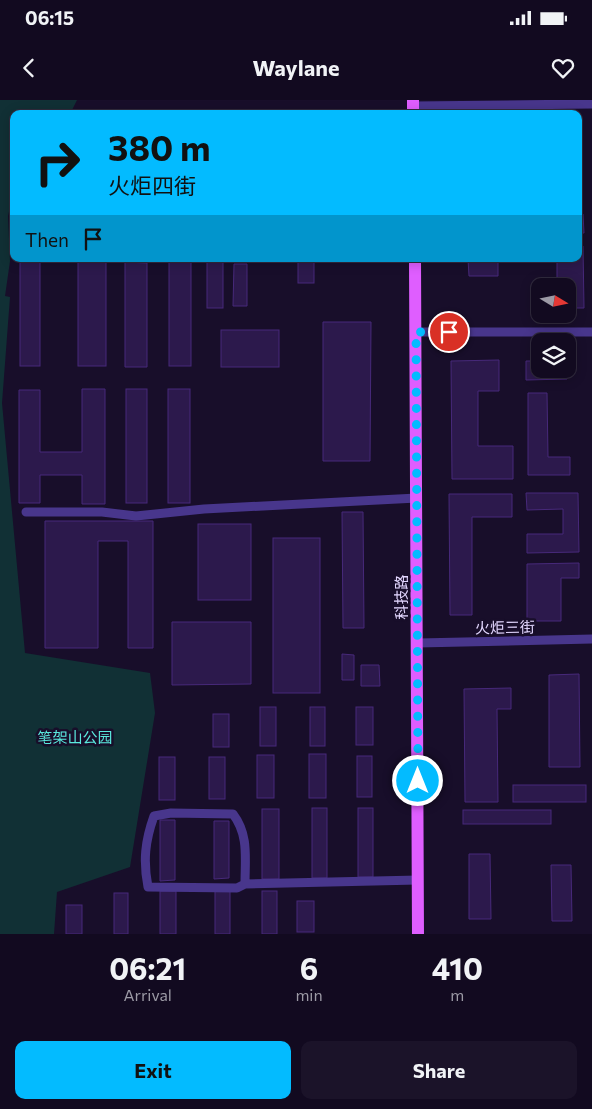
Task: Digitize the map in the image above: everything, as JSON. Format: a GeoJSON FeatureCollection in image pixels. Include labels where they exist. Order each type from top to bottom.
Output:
{"type":"FeatureCollection","features":[{"type":"Feature","properties":{"kind":"main road","name":"科技路"},"geometry":{"type":"LineString","coordinates":[[415,262],[418,934]]}},
{"type":"Feature","properties":{"kind":"street"},"geometry":{"type":"LineString","coordinates":[[413,106],[592,104]]}},
{"type":"Feature","properties":{"kind":"street"},"geometry":{"type":"LineString","coordinates":[[416,332],[592,332]]}},
{"type":"Feature","properties":{"kind":"street"},"geometry":{"type":"LineString","coordinates":[[26,512],[102,512],[136,516],[204,509],[417,498]]}},
{"type":"Feature","properties":{"kind":"street","name":"火炬三街"},"geometry":{"type":"LineString","coordinates":[[418,643],[592,639]]}},
{"type":"Feature","properties":{"kind":"street"},"geometry":{"type":"LineString","coordinates":[[245,884],[246,841],[241,824],[232,814],[171,813],[154,816],[144,864],[148,887],[238,888],[245,884],[418,880]]}},
{"type":"Feature","properties":{"kind":"green space","name":"笔架山公园"},"geometry":{"type":"Polygon","coordinates":[[[0,100],[77,100],[72,110],[10,110],[10,207],[8,216],[10,261],[5,296],[10,297],[2,403],[25,653],[150,673],[155,713],[130,867],[57,892],[54,934],[0,934],[0,100]]]}},
{"type":"Feature","properties":{"kind":"building"},"geometry":{"type":"Polygon","coordinates":[[[582,214],[583,214],[584,233],[582,233],[582,214]]]}},
{"type":"Feature","properties":{"kind":"building"},"geometry":{"type":"Polygon","coordinates":[[[582,246],[583,246],[584,308],[576,308],[576,278],[557,278],[557,262],[582,262],[582,246]]]}},
{"type":"Feature","properties":{"kind":"building"},"geometry":{"type":"Polygon","coordinates":[[[20,262],[40,262],[40,366],[20,366],[20,262]]]}},
{"type":"Feature","properties":{"kind":"building"},"geometry":{"type":"Polygon","coordinates":[[[78,262],[106,262],[106,366],[78,366],[78,262]]]}},
{"type":"Feature","properties":{"kind":"building"},"geometry":{"type":"Polygon","coordinates":[[[125,262],[147,263],[147,367],[125,367],[125,262]]]}},
{"type":"Feature","properties":{"kind":"building"},"geometry":{"type":"Polygon","coordinates":[[[169,262],[191,262],[191,366],[169,366],[169,262]]]}},
{"type":"Feature","properties":{"kind":"building"},"geometry":{"type":"Polygon","coordinates":[[[207,262],[223,262],[223,308],[207,308],[207,262]]]}},
{"type":"Feature","properties":{"kind":"building"},"geometry":{"type":"Polygon","coordinates":[[[298,262],[314,262],[314,283],[298,283],[298,262]]]}},
{"type":"Feature","properties":{"kind":"building"},"geometry":{"type":"Polygon","coordinates":[[[468,262],[498,262],[498,276],[469,276],[468,262]]]}},
{"type":"Feature","properties":{"kind":"building"},"geometry":{"type":"Polygon","coordinates":[[[234,264],[247,264],[247,306],[233,306],[234,264]]]}},
{"type":"Feature","properties":{"kind":"building"},"geometry":{"type":"Polygon","coordinates":[[[323,322],[371,322],[370,461],[323,461],[323,322]]]}},
{"type":"Feature","properties":{"kind":"building"},"geometry":{"type":"Polygon","coordinates":[[[221,330],[279,330],[279,367],[221,367],[221,330]]]}},
{"type":"Feature","properties":{"kind":"building"},"geometry":{"type":"Polygon","coordinates":[[[499,360],[499,391],[478,391],[478,446],[513,446],[513,479],[452,479],[451,361],[499,360]]]}},
{"type":"Feature","properties":{"kind":"building"},"geometry":{"type":"Polygon","coordinates":[[[526,361],[531,361],[531,378],[567,378],[567,379],[526,380],[526,361]]]}},
{"type":"Feature","properties":{"kind":"building"},"geometry":{"type":"Polygon","coordinates":[[[82,389],[105,389],[105,504],[82,504],[82,475],[40,475],[40,503],[19,503],[19,390],[40,390],[40,452],[82,452],[82,389]]]}},
{"type":"Feature","properties":{"kind":"building"},"geometry":{"type":"Polygon","coordinates":[[[126,389],[147,389],[147,503],[126,503],[126,389]]]}},
{"type":"Feature","properties":{"kind":"building"},"geometry":{"type":"Polygon","coordinates":[[[168,389],[190,389],[190,503],[168,503],[168,389]]]}},
{"type":"Feature","properties":{"kind":"building"},"geometry":{"type":"Polygon","coordinates":[[[528,393],[547,393],[548,457],[570,457],[570,475],[528,475],[528,393]]]}},
{"type":"Feature","properties":{"kind":"building"},"geometry":{"type":"Polygon","coordinates":[[[526,493],[578,493],[579,552],[527,553],[527,534],[563,534],[563,509],[527,510],[526,493]]]}},
{"type":"Feature","properties":{"kind":"building"},"geometry":{"type":"Polygon","coordinates":[[[449,494],[512,494],[512,517],[472,517],[472,615],[450,615],[449,494]]]}},
{"type":"Feature","properties":{"kind":"building"},"geometry":{"type":"Polygon","coordinates":[[[342,512],[363,512],[364,628],[343,628],[342,512]]]}},
{"type":"Feature","properties":{"kind":"building"},"geometry":{"type":"Polygon","coordinates":[[[45,521],[153,521],[153,648],[128,648],[128,541],[98,541],[98,648],[45,648],[45,521]]]}},
{"type":"Feature","properties":{"kind":"building"},"geometry":{"type":"Polygon","coordinates":[[[198,524],[251,524],[251,600],[198,600],[198,524]]]}},
{"type":"Feature","properties":{"kind":"building"},"geometry":{"type":"Polygon","coordinates":[[[273,538],[320,538],[320,693],[273,693],[273,538]]]}},
{"type":"Feature","properties":{"kind":"building"},"geometry":{"type":"Polygon","coordinates":[[[579,563],[579,578],[561,578],[561,621],[527,621],[527,564],[579,563]]]}},
{"type":"Feature","properties":{"kind":"building"},"geometry":{"type":"Polygon","coordinates":[[[172,622],[251,622],[251,684],[172,685],[172,622]]]}},
{"type":"Feature","properties":{"kind":"building"},"geometry":{"type":"Polygon","coordinates":[[[342,654],[354,655],[354,680],[342,680],[342,654]]]}},
{"type":"Feature","properties":{"kind":"building"},"geometry":{"type":"Polygon","coordinates":[[[361,665],[379,665],[380,686],[361,686],[361,665]]]}},
{"type":"Feature","properties":{"kind":"building"},"geometry":{"type":"Polygon","coordinates":[[[579,674],[580,767],[549,767],[549,675],[579,674]]]}},
{"type":"Feature","properties":{"kind":"building"},"geometry":{"type":"Polygon","coordinates":[[[511,688],[511,709],[497,709],[498,802],[465,802],[464,689],[511,688]]]}},
{"type":"Feature","properties":{"kind":"building"},"geometry":{"type":"Polygon","coordinates":[[[260,707],[276,707],[276,746],[260,746],[260,707]]]}},
{"type":"Feature","properties":{"kind":"building"},"geometry":{"type":"Polygon","coordinates":[[[310,707],[325,707],[325,746],[310,746],[310,707]]]}},
{"type":"Feature","properties":{"kind":"building"},"geometry":{"type":"Polygon","coordinates":[[[356,707],[373,707],[373,745],[356,745],[356,707]]]}},
{"type":"Feature","properties":{"kind":"building"},"geometry":{"type":"Polygon","coordinates":[[[213,714],[229,714],[229,747],[213,747],[213,714]]]}},
{"type":"Feature","properties":{"kind":"building"},"geometry":{"type":"Polygon","coordinates":[[[309,754],[326,754],[326,798],[309,798],[309,754]]]}},
{"type":"Feature","properties":{"kind":"building"},"geometry":{"type":"Polygon","coordinates":[[[257,755],[274,755],[274,798],[257,798],[257,755]]]}},
{"type":"Feature","properties":{"kind":"building"},"geometry":{"type":"Polygon","coordinates":[[[357,756],[372,756],[372,797],[357,797],[357,756]]]}},
{"type":"Feature","properties":{"kind":"building"},"geometry":{"type":"Polygon","coordinates":[[[159,757],[175,757],[175,800],[159,800],[159,757]]]}},
{"type":"Feature","properties":{"kind":"building"},"geometry":{"type":"Polygon","coordinates":[[[209,757],[225,757],[225,799],[209,799],[209,757]]]}},
{"type":"Feature","properties":{"kind":"building"},"geometry":{"type":"Polygon","coordinates":[[[513,785],[586,785],[586,802],[513,802],[513,785]]]}},
{"type":"Feature","properties":{"kind":"building"},"geometry":{"type":"Polygon","coordinates":[[[312,808],[327,808],[327,878],[312,878],[312,808]]]}},
{"type":"Feature","properties":{"kind":"building"},"geometry":{"type":"Polygon","coordinates":[[[358,808],[373,808],[373,877],[358,877],[358,808]]]}},
{"type":"Feature","properties":{"kind":"building"},"geometry":{"type":"Polygon","coordinates":[[[262,809],[279,809],[279,879],[262,879],[262,809]]]}},
{"type":"Feature","properties":{"kind":"building"},"geometry":{"type":"Polygon","coordinates":[[[463,810],[551,810],[551,824],[463,824],[463,810]]]}},
{"type":"Feature","properties":{"kind":"building"},"geometry":{"type":"Polygon","coordinates":[[[160,820],[175,820],[175,880],[160,881],[160,820]]]}},
{"type":"Feature","properties":{"kind":"building"},"geometry":{"type":"Polygon","coordinates":[[[214,821],[229,821],[229,878],[214,879],[214,821]]]}},
{"type":"Feature","properties":{"kind":"building"},"geometry":{"type":"Polygon","coordinates":[[[469,854],[490,854],[491,919],[469,919],[469,854]]]}},
{"type":"Feature","properties":{"kind":"building"},"geometry":{"type":"Polygon","coordinates":[[[551,865],[571,865],[572,921],[552,921],[551,865]]]}},
{"type":"Feature","properties":{"kind":"building"},"geometry":{"type":"Polygon","coordinates":[[[160,891],[176,891],[176,934],[160,934],[160,891]]]}},
{"type":"Feature","properties":{"kind":"building"},"geometry":{"type":"Polygon","coordinates":[[[215,891],[230,891],[230,934],[215,934],[215,891]]]}},
{"type":"Feature","properties":{"kind":"building"},"geometry":{"type":"Polygon","coordinates":[[[262,891],[277,891],[277,934],[262,934],[262,891]]]}},
{"type":"Feature","properties":{"kind":"building"},"geometry":{"type":"Polygon","coordinates":[[[114,893],[128,893],[128,934],[114,934],[114,893]]]}},
{"type":"Feature","properties":{"kind":"building"},"geometry":{"type":"Polygon","coordinates":[[[297,901],[314,901],[314,932],[297,932],[297,901]]]}},
{"type":"Feature","properties":{"kind":"building"},"geometry":{"type":"Polygon","coordinates":[[[66,905],[82,905],[82,934],[66,934],[66,905]]]}},
{"type":"Feature","properties":{"kind":"route"},"geometry":{"type":"LineString","coordinates":[[418,781],[416,332],[449,332]]}}]}
